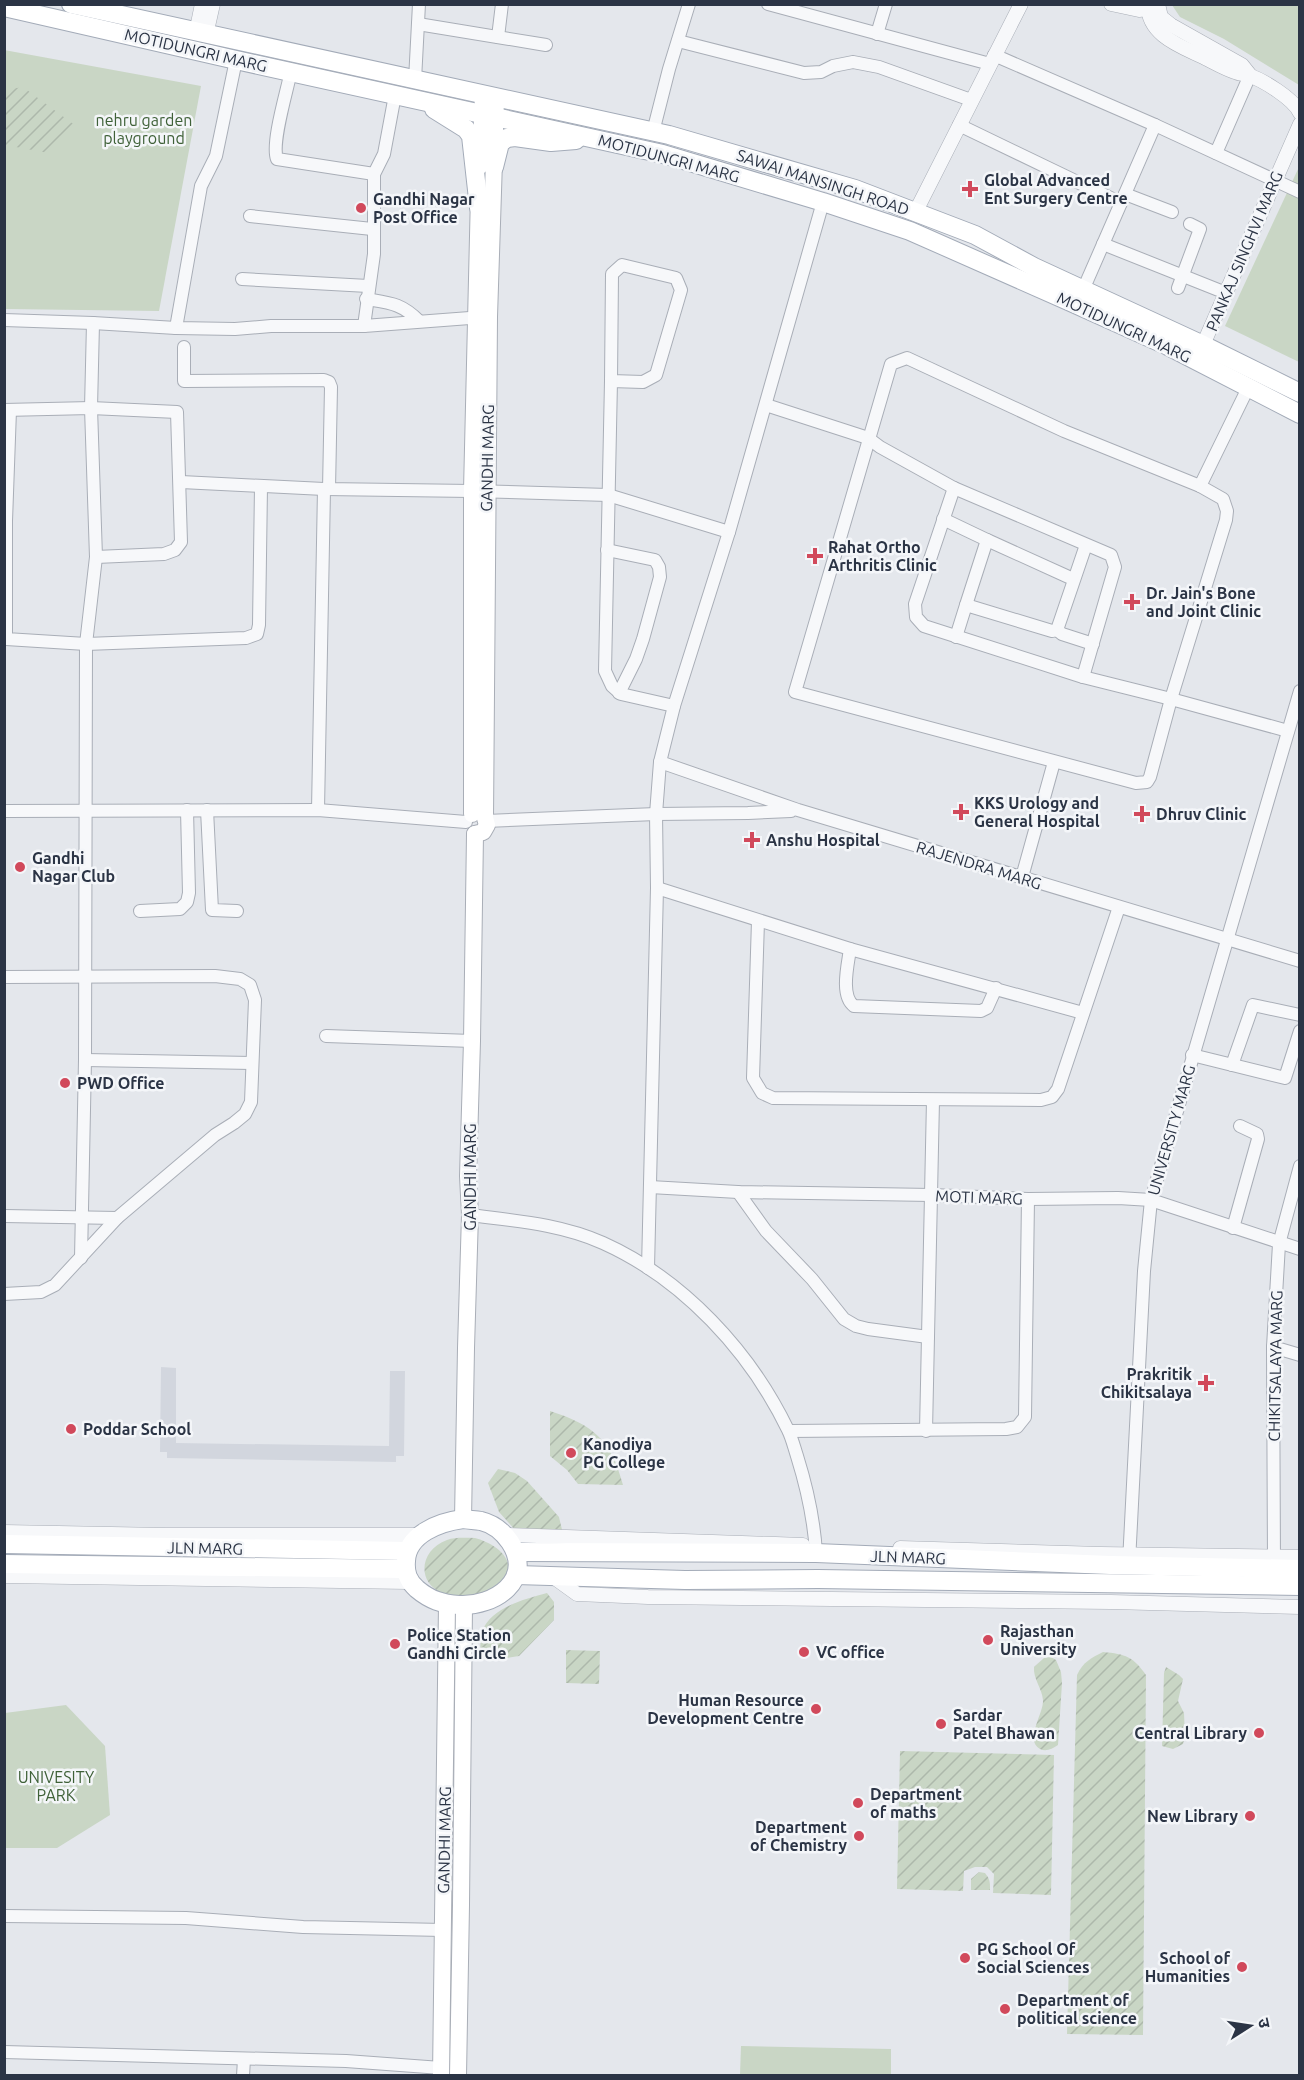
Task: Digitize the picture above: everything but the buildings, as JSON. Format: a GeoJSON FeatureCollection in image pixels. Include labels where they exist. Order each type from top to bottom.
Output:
{"type":"FeatureCollection","features":[{"type":"Feature","properties":{"kind":"main road","name":"SAWAI MANSINGH ROAD"},"geometry":{"type":"LineString","coordinates":[[70,4],[652,132],[805,174],[916,211],[975,235],[1034,267],[1203,345],[1299,393]]}},
{"type":"Feature","properties":{"kind":"main road","name":"MOTIDUNGRI MARG"},"geometry":{"type":"LineString","coordinates":[[4,7],[489,116],[589,136],[663,154],[823,202],[921,235],[1168,346],[1299,414]]}},
{"type":"Feature","properties":{"kind":"main road"},"geometry":{"type":"LineString","coordinates":[[483,317],[494,167],[489,97]]}},
{"type":"Feature","properties":{"kind":"main road"},"geometry":{"type":"LineString","coordinates":[[423,101],[466,129],[471,136],[479,208],[483,317]]}},
{"type":"Feature","properties":{"kind":"main road"},"geometry":{"type":"LineString","coordinates":[[479,208],[489,116]]}},
{"type":"Feature","properties":{"kind":"main road"},"geometry":{"type":"LineString","coordinates":[[494,167],[500,143],[505,138],[515,137],[551,142],[573,141],[589,136]]}},
{"type":"Feature","properties":{"kind":"main road","name":"GANDHI MARG"},"geometry":{"type":"LineString","coordinates":[[463,1520],[465,1348],[470,1215],[468,1176],[477,822],[483,317]]}},
{"type":"Feature","properties":{"kind":"main road"},"geometry":{"type":"LineString","coordinates":[[463,1520],[482,1521],[496,1527],[517,1552],[519,1564],[516,1575],[507,1588],[491,1601],[474,1605],[455,1605],[426,1596],[407,1576],[406,1551],[412,1542],[446,1521],[463,1520]]}},
{"type":"Feature","properties":{"kind":"main road","name":"JLN MARG"},"geometry":{"type":"LineString","coordinates":[[4,1544],[406,1551]]}},
{"type":"Feature","properties":{"kind":"main road","name":"JLN MARG"},"geometry":{"type":"LineString","coordinates":[[517,1552],[816,1549],[1129,1560],[1274,1562],[1299,1569]]}},
{"type":"Feature","properties":{"kind":"main road","name":"JLN MARG"},"geometry":{"type":"LineString","coordinates":[[4,1564],[407,1576]]}},
{"type":"Feature","properties":{"kind":"main road","name":"JLN MARG"},"geometry":{"type":"LineString","coordinates":[[516,1575],[686,1580],[819,1579],[1299,1586]]}},
{"type":"Feature","properties":{"kind":"main road","name":"GANDHI MARG"},"geometry":{"type":"LineString","coordinates":[[441,2072],[443,1930],[455,1605]]}},
{"type":"Feature","properties":{"kind":"main road","name":"GANDHI MARG"},"geometry":{"type":"LineString","coordinates":[[455,1605],[458,2076]]}},
{"type":"Feature","properties":{"kind":"street"},"geometry":{"type":"LineString","coordinates":[[201,34],[202,4]]}},
{"type":"Feature","properties":{"kind":"street"},"geometry":{"type":"LineString","coordinates":[[201,34],[213,4]]}},
{"type":"Feature","properties":{"kind":"street"},"geometry":{"type":"LineString","coordinates":[[415,80],[419,4]]}},
{"type":"Feature","properties":{"kind":"street"},"geometry":{"type":"LineString","coordinates":[[498,37],[502,4]]}},
{"type":"Feature","properties":{"kind":"street"},"geometry":{"type":"LineString","coordinates":[[652,132],[689,4]]}},
{"type":"Feature","properties":{"kind":"street"},"geometry":{"type":"LineString","coordinates":[[768,4],[877,34],[992,60],[1155,125],[1299,192]]}},
{"type":"Feature","properties":{"kind":"street"},"geometry":{"type":"LineString","coordinates":[[877,34],[886,4]]}},
{"type":"Feature","properties":{"kind":"street"},"geometry":{"type":"LineString","coordinates":[[1111,4],[1139,10],[1153,6],[1171,25],[1242,65],[1250,75],[1287,98],[1297,107],[1299,113]]}},
{"type":"Feature","properties":{"kind":"street"},"geometry":{"type":"LineString","coordinates":[[916,211],[1021,5]]}},
{"type":"Feature","properties":{"kind":"street"},"geometry":{"type":"LineString","coordinates":[[418,24],[546,45]]}},
{"type":"Feature","properties":{"kind":"street"},"geometry":{"type":"LineString","coordinates":[[678,41],[804,73],[820,72],[833,66],[853,62],[971,100]]}},
{"type":"Feature","properties":{"kind":"street"},"geometry":{"type":"LineString","coordinates":[[176,328],[201,186],[216,156],[236,60]]}},
{"type":"Feature","properties":{"kind":"street"},"geometry":{"type":"LineString","coordinates":[[291,71],[276,139],[277,159],[374,174]]}},
{"type":"Feature","properties":{"kind":"street"},"geometry":{"type":"LineString","coordinates":[[1216,153],[1250,75]]}},
{"type":"Feature","properties":{"kind":"street"},"geometry":{"type":"LineString","coordinates":[[364,326],[374,254],[372,229],[374,174],[384,154],[396,95]]}},
{"type":"Feature","properties":{"kind":"street","name":"PANKAJ SINGHVI MARG"},"geometry":{"type":"LineString","coordinates":[[1203,345],[1299,124]]}},
{"type":"Feature","properties":{"kind":"street"},"geometry":{"type":"LineString","coordinates":[[958,125],[1123,198],[1172,212]]}},
{"type":"Feature","properties":{"kind":"street"},"geometry":{"type":"LineString","coordinates":[[1083,290],[1155,125]]}},
{"type":"Feature","properties":{"kind":"street"},"geometry":{"type":"LineString","coordinates":[[648,1268],[657,888],[656,814],[660,762],[674,706],[729,532],[823,202]]}},
{"type":"Feature","properties":{"kind":"street"},"geometry":{"type":"LineString","coordinates":[[250,216],[372,229]]}},
{"type":"Feature","properties":{"kind":"street"},"geometry":{"type":"LineString","coordinates":[[1178,288],[1200,229],[1190,224]]}},
{"type":"Feature","properties":{"kind":"street"},"geometry":{"type":"LineString","coordinates":[[1103,244],[1226,293]]}},
{"type":"Feature","properties":{"kind":"street"},"geometry":{"type":"LineString","coordinates":[[611,381],[643,382],[656,375],[681,290],[676,278],[622,265],[612,274],[604,671],[612,686],[619,693],[674,706]]}},
{"type":"Feature","properties":{"kind":"street"},"geometry":{"type":"LineString","coordinates":[[242,279],[367,293],[397,304],[419,321]]}},
{"type":"Feature","properties":{"kind":"street"},"geometry":{"type":"LineString","coordinates":[[4,321],[176,328],[364,326],[483,317]]}},
{"type":"Feature","properties":{"kind":"street"},"geometry":{"type":"LineString","coordinates":[[81,1258],[85,1060],[86,644],[96,557],[91,408],[93,323]]}},
{"type":"Feature","properties":{"kind":"street"},"geometry":{"type":"LineString","coordinates":[[184,347],[183,381],[324,380],[330,382],[318,810]]}},
{"type":"Feature","properties":{"kind":"street"},"geometry":{"type":"LineString","coordinates":[[907,358],[1064,430],[1200,486],[1223,498],[1227,510],[1226,520],[1147,782],[1136,783],[795,692],[868,438],[891,364],[907,358]]}},
{"type":"Feature","properties":{"kind":"street"},"geometry":{"type":"LineString","coordinates":[[1200,486],[1248,388]]}},
{"type":"Feature","properties":{"kind":"street"},"geometry":{"type":"LineString","coordinates":[[766,405],[868,438],[954,488],[1111,555],[1115,567],[1083,677]]}},
{"type":"Feature","properties":{"kind":"street"},"geometry":{"type":"LineString","coordinates":[[96,557],[164,554],[174,550],[181,542],[181,482],[177,412],[91,408],[7,410],[6,639],[86,644],[246,638],[256,634],[259,625],[261,487]]}},
{"type":"Feature","properties":{"kind":"street"},"geometry":{"type":"LineString","coordinates":[[181,482],[326,489],[608,495],[729,532]]}},
{"type":"Feature","properties":{"kind":"street"},"geometry":{"type":"LineString","coordinates":[[954,488],[915,604],[916,616],[924,626],[1083,677],[1288,731]]}},
{"type":"Feature","properties":{"kind":"street"},"geometry":{"type":"LineString","coordinates":[[943,519],[1073,579]]}},
{"type":"Feature","properties":{"kind":"street"},"geometry":{"type":"LineString","coordinates":[[956,637],[987,540]]}},
{"type":"Feature","properties":{"kind":"street"},"geometry":{"type":"LineString","coordinates":[[1057,630],[1086,545]]}},
{"type":"Feature","properties":{"kind":"street"},"geometry":{"type":"LineString","coordinates":[[607,550],[655,561],[659,567],[660,577],[636,659],[619,693]]}},
{"type":"Feature","properties":{"kind":"street"},"geometry":{"type":"LineString","coordinates":[[966,605],[1052,631],[1057,630],[1093,644]]}},
{"type":"Feature","properties":{"kind":"street","name":"UNIVERSITY MARG"},"geometry":{"type":"LineString","coordinates":[[1129,1584],[1144,1271],[1150,1200],[1299,691]]}},
{"type":"Feature","properties":{"kind":"street","name":"RAJENDRA MARG"},"geometry":{"type":"LineString","coordinates":[[660,762],[798,810],[1299,961]]}},
{"type":"Feature","properties":{"kind":"street"},"geometry":{"type":"LineString","coordinates":[[1022,878],[1054,762]]}},
{"type":"Feature","properties":{"kind":"street"},"geometry":{"type":"LineString","coordinates":[[140,911],[180,909],[187,902],[189,892],[187,810]]}},
{"type":"Feature","properties":{"kind":"street"},"geometry":{"type":"LineString","coordinates":[[207,810],[212,910],[237,911]]}},
{"type":"Feature","properties":{"kind":"street"},"geometry":{"type":"LineString","coordinates":[[4,811],[318,810],[477,822],[798,810]]}},
{"type":"Feature","properties":{"kind":"street"},"geometry":{"type":"LineString","coordinates":[[657,888],[850,949],[1083,1013]]}},
{"type":"Feature","properties":{"kind":"street"},"geometry":{"type":"LineString","coordinates":[[758,921],[753,1078],[762,1093],[773,1098],[1041,1100],[1052,1097],[1058,1089],[1119,906]]}},
{"type":"Feature","properties":{"kind":"street"},"geometry":{"type":"LineString","coordinates":[[850,949],[845,994],[850,1004],[854,1006],[981,1011],[987,1008],[996,988]]}},
{"type":"Feature","properties":{"kind":"street"},"geometry":{"type":"LineString","coordinates":[[4,977],[215,976],[240,979],[250,985],[255,999],[251,1102],[245,1114],[215,1135],[117,1218],[55,1285],[41,1292],[4,1294]]}},
{"type":"Feature","properties":{"kind":"street"},"geometry":{"type":"LineString","coordinates":[[1232,1065],[1253,1005],[1299,1015]]}},
{"type":"Feature","properties":{"kind":"street"},"geometry":{"type":"LineString","coordinates":[[1192,1056],[1285,1078],[1299,1031]]}},
{"type":"Feature","properties":{"kind":"street"},"geometry":{"type":"LineString","coordinates":[[326,1036],[472,1041]]}},
{"type":"Feature","properties":{"kind":"street"},"geometry":{"type":"LineString","coordinates":[[85,1060],[252,1064]]}},
{"type":"Feature","properties":{"kind":"street"},"geometry":{"type":"LineString","coordinates":[[927,1431],[933,1100]]}},
{"type":"Feature","properties":{"kind":"street"},"geometry":{"type":"LineString","coordinates":[[1233,1228],[1258,1139],[1257,1134],[1240,1126]]}},
{"type":"Feature","properties":{"kind":"street","name":"CHIKITSALAYA MARG"},"geometry":{"type":"LineString","coordinates":[[1274,1562],[1273,1347],[1279,1244],[1299,1166]]}},
{"type":"Feature","properties":{"kind":"street","name":"MOTI MARG"},"geometry":{"type":"LineString","coordinates":[[650,1187],[738,1192],[1150,1200],[1299,1249]]}},
{"type":"Feature","properties":{"kind":"street"},"geometry":{"type":"LineString","coordinates":[[738,1192],[766,1231],[812,1279],[844,1319],[856,1326],[868,1329],[928,1337]]}},
{"type":"Feature","properties":{"kind":"street"},"geometry":{"type":"LineString","coordinates":[[789,1431],[927,1431],[1017,1427],[1025,1417],[1028,1199]]}},
{"type":"Feature","properties":{"kind":"street"},"geometry":{"type":"LineString","coordinates":[[470,1215],[551,1225],[603,1243],[648,1268],[685,1295],[727,1338],[760,1383],[789,1431],[805,1483],[816,1549],[505,1535]]}},
{"type":"Feature","properties":{"kind":"street"},"geometry":{"type":"LineString","coordinates":[[4,1216],[117,1218]]}},
{"type":"Feature","properties":{"kind":"street"},"geometry":{"type":"LineString","coordinates":[[1273,1347],[1299,1355]]}},
{"type":"Feature","properties":{"kind":"street"},"geometry":{"type":"LineString","coordinates":[[4,1532],[165,1535],[421,1535]]}},
{"type":"Feature","properties":{"kind":"street"},"geometry":{"type":"LineString","coordinates":[[1274,1562],[1299,1557]]}},
{"type":"Feature","properties":{"kind":"street"},"geometry":{"type":"LineString","coordinates":[[4,1576],[407,1576]]}},
{"type":"Feature","properties":{"kind":"street"},"geometry":{"type":"LineString","coordinates":[[552,1576],[577,1594],[636,1597],[1112,1602],[1299,1607]]}},
{"type":"Feature","properties":{"kind":"street"},"geometry":{"type":"LineString","coordinates":[[4,1916],[186,1918],[303,1927],[443,1930]]}},
{"type":"Feature","properties":{"kind":"street"},"geometry":{"type":"LineString","coordinates":[[4,2052],[346,2061],[441,2072]]}},
{"type":"Feature","properties":{"kind":"street"},"geometry":{"type":"LineString","coordinates":[[243,2076],[244,2059]]}},
{"type":"Feature","properties":{"kind":"shaded area"},"geometry":{"type":"Polygon","coordinates":[[[161,1367],[176,1368],[176,1443],[389,1446],[390,1371],[405,1371],[404,1456],[396,1456],[396,1462],[167,1458],[167,1452],[160,1452],[161,1367]]]}},
{"type":"Feature","properties":{"kind":"green space"},"geometry":{"type":"Polygon","coordinates":[[[1172,5],[1299,5],[1299,85],[1224,39],[1180,17],[1172,5]]]}},
{"type":"Feature","properties":{"kind":"green space","name":"nehru garden playground"},"geometry":{"type":"Polygon","coordinates":[[[4,50],[201,86],[159,311],[5,309],[4,50]]]}},
{"type":"Feature","properties":{"kind":"green space"},"geometry":{"type":"Polygon","coordinates":[[[23,87],[76,126],[76,129],[54,154],[5,145],[5,90],[23,87]]]}},
{"type":"Feature","properties":{"kind":"green space"},"geometry":{"type":"Polygon","coordinates":[[[1299,167],[1299,362],[1225,326],[1299,167]]]}},
{"type":"Feature","properties":{"kind":"green space"},"geometry":{"type":"Polygon","coordinates":[[[550,1411],[578,1422],[599,1436],[613,1456],[623,1485],[578,1484],[567,1470],[550,1456],[550,1411]]]}},
{"type":"Feature","properties":{"kind":"green space"},"geometry":{"type":"Polygon","coordinates":[[[498,1469],[515,1473],[527,1481],[559,1517],[563,1534],[517,1532],[499,1512],[488,1483],[498,1469]]]}},
{"type":"Feature","properties":{"kind":"green space"},"geometry":{"type":"Polygon","coordinates":[[[475,1538],[495,1547],[505,1557],[508,1570],[503,1582],[493,1593],[467,1596],[448,1595],[433,1588],[425,1573],[425,1565],[431,1550],[450,1539],[475,1538]]]}},
{"type":"Feature","properties":{"kind":"green space"},"geometry":{"type":"Polygon","coordinates":[[[547,1593],[554,1602],[554,1620],[519,1656],[495,1660],[480,1650],[482,1631],[493,1616],[510,1605],[547,1593]]]}},
{"type":"Feature","properties":{"kind":"green space"},"geometry":{"type":"Polygon","coordinates":[[[566,1650],[600,1651],[599,1684],[566,1683],[566,1650]]]}},
{"type":"Feature","properties":{"kind":"green space"},"geometry":{"type":"Polygon","coordinates":[[[1103,1652],[1128,1658],[1137,1664],[1146,1675],[1143,2035],[1067,2034],[1077,1675],[1088,1661],[1103,1652]]]}},
{"type":"Feature","properties":{"kind":"green space"},"geometry":{"type":"Polygon","coordinates":[[[1051,1657],[1056,1660],[1061,1672],[1062,1683],[1058,1745],[1044,1750],[1036,1745],[1034,1739],[1043,1700],[1034,1667],[1044,1658],[1051,1657]]]}},
{"type":"Feature","properties":{"kind":"green space"},"geometry":{"type":"Polygon","coordinates":[[[1166,1667],[1183,1679],[1178,1701],[1184,1713],[1185,1737],[1183,1744],[1173,1749],[1162,1746],[1166,1667]]]}},
{"type":"Feature","properties":{"kind":"green space","name":"UNIVESITY PARK"},"geometry":{"type":"Polygon","coordinates":[[[66,1705],[105,1746],[110,1815],[57,1848],[5,1848],[5,1713],[66,1705]]]}},
{"type":"Feature","properties":{"kind":"green space"},"geometry":{"type":"Polygon","coordinates":[[[900,1751],[1054,1755],[1051,1895],[993,1893],[994,1874],[987,1867],[975,1867],[964,1871],[963,1891],[897,1889],[900,1751]]]}},
{"type":"Feature","properties":{"kind":"green space"},"geometry":{"type":"Polygon","coordinates":[[[979,1872],[985,1873],[988,1877],[990,1890],[971,1890],[971,1879],[979,1872]]]}},
{"type":"Feature","properties":{"kind":"green space"},"geometry":{"type":"Polygon","coordinates":[[[741,2046],[891,2049],[891,2075],[740,2075],[741,2046]]]}},
{"type":"Feature","properties":{"kind":"place","name":"Global Advanced Ent Surgery Centre"},"geometry":{"type":"Point","coordinates":[970,189]}},
{"type":"Feature","properties":{"kind":"place","name":"Gandhi Nagar Post Office"},"geometry":{"type":"Point","coordinates":[361,208]}},
{"type":"Feature","properties":{"kind":"place","name":"Rahat Ortho Arthritis Clinic"},"geometry":{"type":"Point","coordinates":[815,556]}},
{"type":"Feature","properties":{"kind":"place","name":"Dr. Jain's Bone and Joint Clinic"},"geometry":{"type":"Point","coordinates":[1132,602]}},
{"type":"Feature","properties":{"kind":"place","name":"KKS Urology and General Hospital"},"geometry":{"type":"Point","coordinates":[961,812]}},
{"type":"Feature","properties":{"kind":"place","name":"Dhruv Clinic"},"geometry":{"type":"Point","coordinates":[1142,814]}},
{"type":"Feature","properties":{"kind":"place","name":"Anshu Hospital"},"geometry":{"type":"Point","coordinates":[752,840]}},
{"type":"Feature","properties":{"kind":"place","name":"Gandhi Nagar Club"},"geometry":{"type":"Point","coordinates":[20,867]}},
{"type":"Feature","properties":{"kind":"place","name":"PWD Office"},"geometry":{"type":"Point","coordinates":[65,1083]}},
{"type":"Feature","properties":{"kind":"place","name":"Prakritik Chikitsalaya"},"geometry":{"type":"Point","coordinates":[1206,1383]}},
{"type":"Feature","properties":{"kind":"place","name":"Poddar School"},"geometry":{"type":"Point","coordinates":[71,1429]}},
{"type":"Feature","properties":{"kind":"place","name":"Kanodiya PG College"},"geometry":{"type":"Point","coordinates":[571,1453]}},
{"type":"Feature","properties":{"kind":"place","name":"Rajasthan University"},"geometry":{"type":"Point","coordinates":[988,1640]}},
{"type":"Feature","properties":{"kind":"place","name":"Police Station Gandhi Circle"},"geometry":{"type":"Point","coordinates":[395,1644]}},
{"type":"Feature","properties":{"kind":"place","name":"VC office"},"geometry":{"type":"Point","coordinates":[804,1652]}},
{"type":"Feature","properties":{"kind":"place","name":"Human Resource Development Centre"},"geometry":{"type":"Point","coordinates":[816,1709]}},
{"type":"Feature","properties":{"kind":"place","name":"Sardar Patel Bhawan"},"geometry":{"type":"Point","coordinates":[941,1724]}},
{"type":"Feature","properties":{"kind":"place","name":"Central Library"},"geometry":{"type":"Point","coordinates":[1259,1733]}},
{"type":"Feature","properties":{"kind":"place","name":"Department of maths"},"geometry":{"type":"Point","coordinates":[858,1803]}},
{"type":"Feature","properties":{"kind":"place","name":"New Library"},"geometry":{"type":"Point","coordinates":[1250,1816]}},
{"type":"Feature","properties":{"kind":"place","name":"Department of Chemistry"},"geometry":{"type":"Point","coordinates":[859,1836]}},
{"type":"Feature","properties":{"kind":"place","name":"PG School Of Social Sciences"},"geometry":{"type":"Point","coordinates":[965,1958]}},
{"type":"Feature","properties":{"kind":"place","name":"School of Humanities"},"geometry":{"type":"Point","coordinates":[1242,1967]}},
{"type":"Feature","properties":{"kind":"place","name":"Department of political science"},"geometry":{"type":"Point","coordinates":[1005,2009]}}]}
